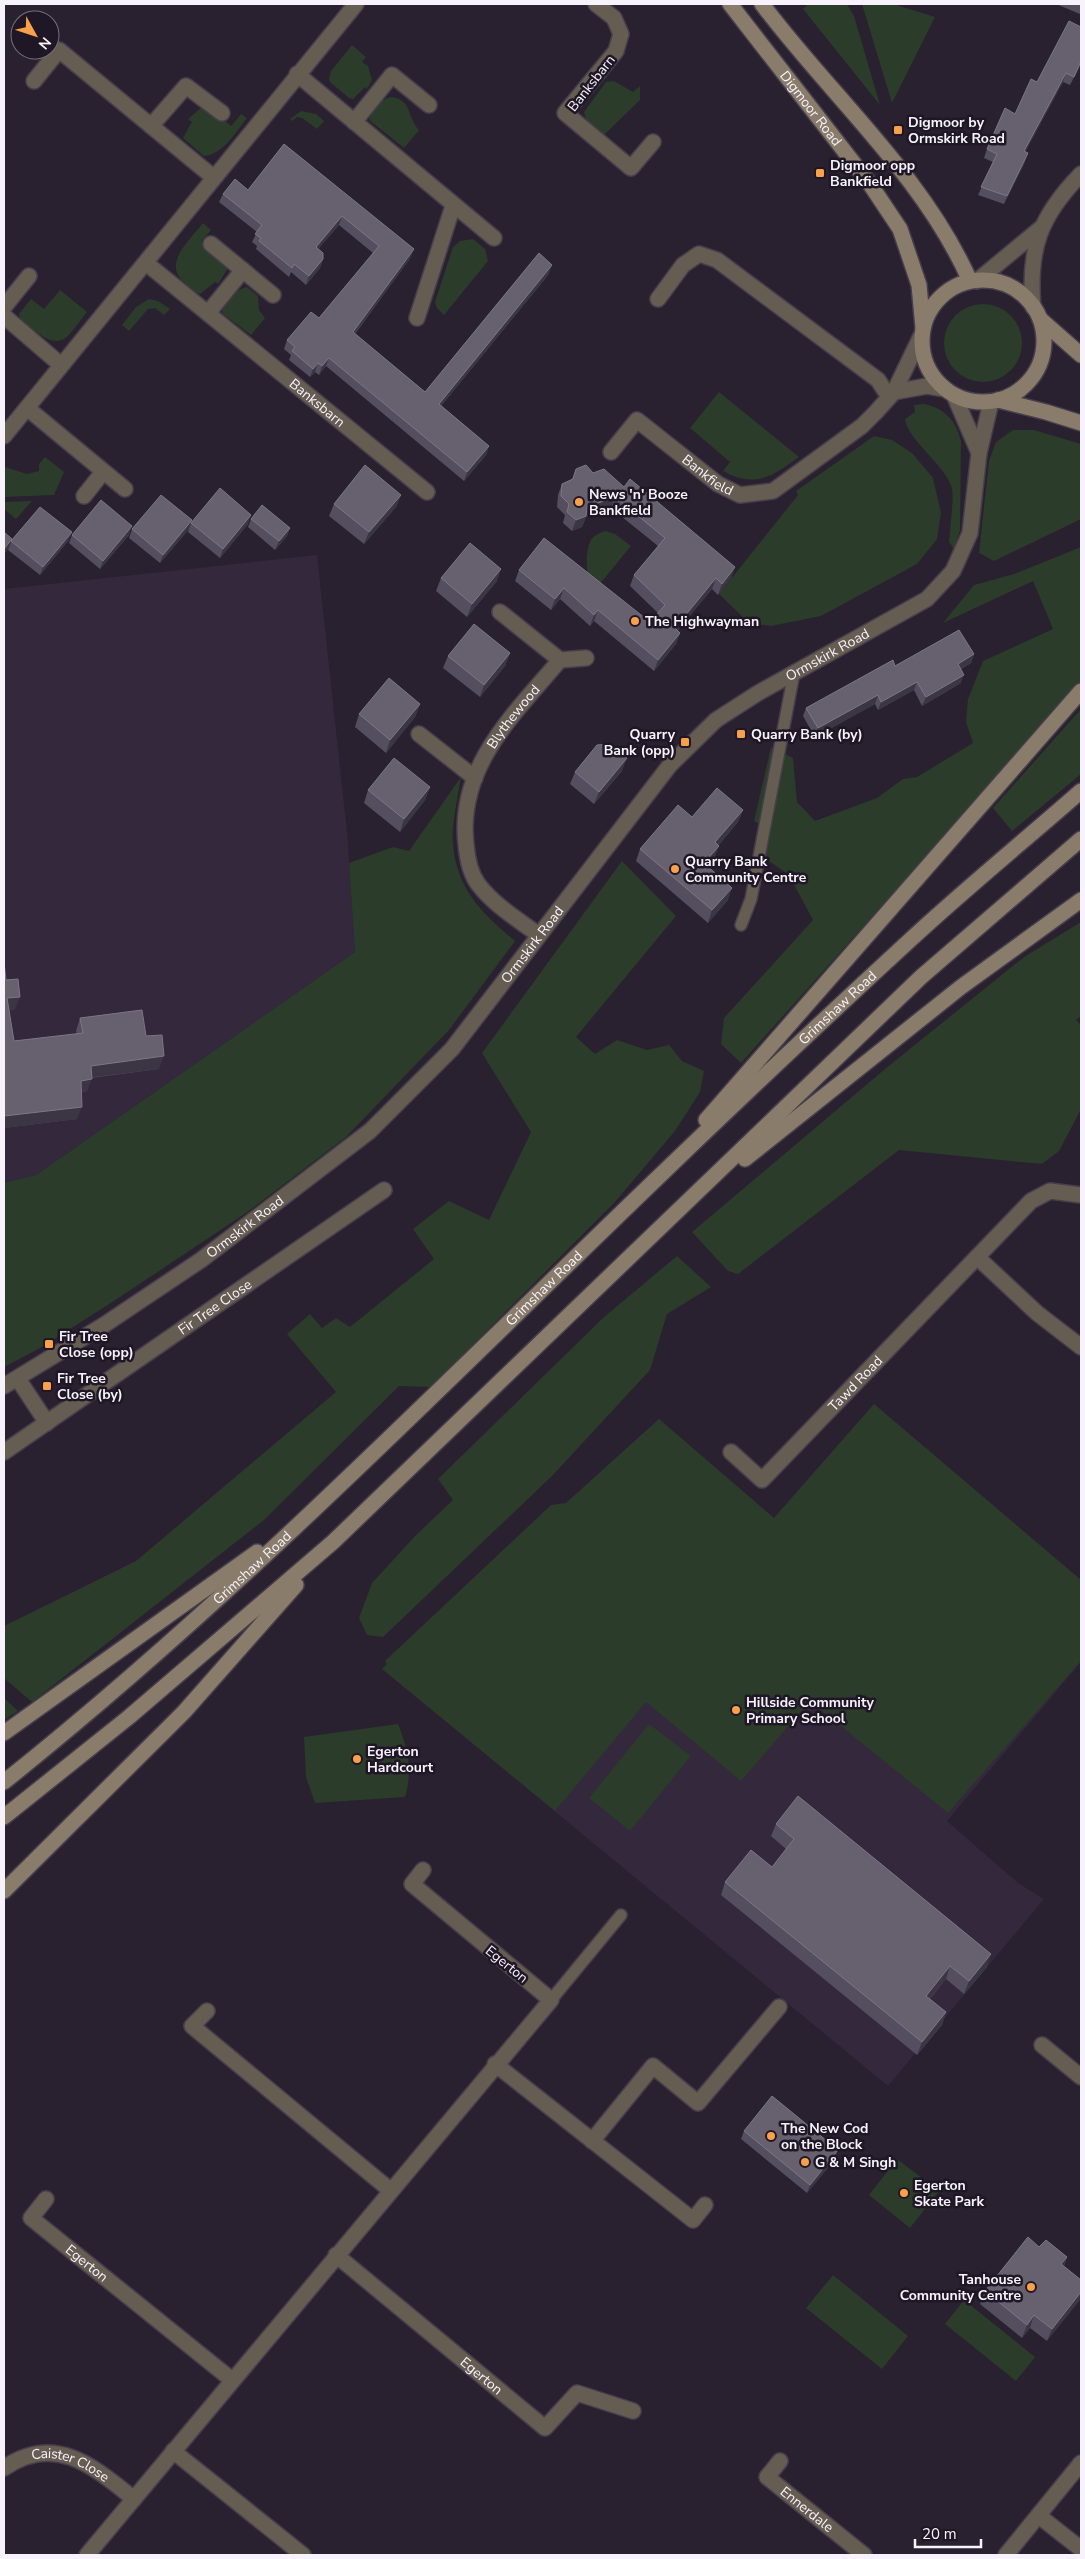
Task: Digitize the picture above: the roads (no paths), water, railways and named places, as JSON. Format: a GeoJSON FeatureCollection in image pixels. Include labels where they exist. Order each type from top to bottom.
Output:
{"type":"FeatureCollection","features":[{"type":"Feature","properties":{"kind":"main road","name":"Digmoor Road"},"geometry":{"type":"LineString","coordinates":[[730,4],[870,184],[900,229],[919,285],[922,331]]}},
{"type":"Feature","properties":{"kind":"main road","name":"Digmoor Road"},"geometry":{"type":"LineString","coordinates":[[762,4],[901,169],[944,232],[974,281]]}},
{"type":"Feature","properties":{"kind":"main road"},"geometry":{"type":"LineString","coordinates":[[1081,355],[1036,313],[1022,295],[1008,286],[993,281],[974,281],[954,287],[940,298],[929,312],[922,331],[923,355],[931,374],[949,392],[972,401],[994,401],[1046,412],[1081,423]]}},
{"type":"Feature","properties":{"kind":"main road"},"geometry":{"type":"LineString","coordinates":[[994,401],[1013,394],[1027,383],[1037,370],[1042,353],[1043,336],[1036,313]]}},
{"type":"Feature","properties":{"kind":"main road"},"geometry":{"type":"LineString","coordinates":[[648,1187],[1081,691]]}},
{"type":"Feature","properties":{"kind":"main road","name":"Grimshaw Road"},"geometry":{"type":"LineString","coordinates":[[4,1782],[182,1633],[311,1513],[648,1187],[911,938],[1081,791]]}},
{"type":"Feature","properties":{"kind":"main road"},"geometry":{"type":"LineString","coordinates":[[4,1816],[129,1718],[333,1542],[676,1215],[921,977],[1081,839]]}},
{"type":"Feature","properties":{"kind":"main road"},"geometry":{"type":"LineString","coordinates":[[676,1215],[961,988],[1081,900]]}},
{"type":"Feature","properties":{"kind":"main road"},"geometry":{"type":"LineString","coordinates":[[4,1734],[311,1513]]}},
{"type":"Feature","properties":{"kind":"main road"},"geometry":{"type":"LineString","coordinates":[[4,1892],[184,1712],[333,1542]]}},
{"type":"Feature","properties":{"kind":"street"},"geometry":{"type":"LineString","coordinates":[[4,436],[146,263],[213,177],[356,4]]}},
{"type":"Feature","properties":{"kind":"street","name":"Banksbarn"},"geometry":{"type":"LineString","coordinates":[[596,4],[614,18],[621,34],[616,51],[565,113],[631,168],[653,142]]}},
{"type":"Feature","properties":{"kind":"street"},"geometry":{"type":"LineString","coordinates":[[34,81],[59,50],[213,177]]}},
{"type":"Feature","properties":{"kind":"street"},"geometry":{"type":"LineString","coordinates":[[297,74],[494,238]]}},
{"type":"Feature","properties":{"kind":"street"},"geometry":{"type":"LineString","coordinates":[[354,122],[392,75],[429,105]]}},
{"type":"Feature","properties":{"kind":"street"},"geometry":{"type":"LineString","coordinates":[[151,126],[186,86],[222,113]]}},
{"type":"Feature","properties":{"kind":"street"},"geometry":{"type":"LineString","coordinates":[[1036,313],[1030,279],[1032,257],[1041,228],[1066,190],[1081,174]]}},
{"type":"Feature","properties":{"kind":"street"},"geometry":{"type":"LineString","coordinates":[[417,318],[454,206]]}},
{"type":"Feature","properties":{"kind":"street"},"geometry":{"type":"LineString","coordinates":[[974,281],[1041,228]]}},
{"type":"Feature","properties":{"kind":"street"},"geometry":{"type":"LineString","coordinates":[[210,244],[274,295]]}},
{"type":"Feature","properties":{"kind":"street"},"geometry":{"type":"LineString","coordinates":[[658,299],[683,265],[699,254],[717,260],[878,380],[891,394],[927,386],[949,392]]}},
{"type":"Feature","properties":{"kind":"street","name":"Banksbarn"},"geometry":{"type":"LineString","coordinates":[[146,263],[427,492]]}},
{"type":"Feature","properties":{"kind":"street"},"geometry":{"type":"LineString","coordinates":[[208,313],[242,270]]}},
{"type":"Feature","properties":{"kind":"street"},"geometry":{"type":"LineString","coordinates":[[4,307],[29,276]]}},
{"type":"Feature","properties":{"kind":"street"},"geometry":{"type":"LineString","coordinates":[[4,316],[61,365]]}},
{"type":"Feature","properties":{"kind":"street","name":"Bankfield"},"geometry":{"type":"LineString","coordinates":[[611,452],[638,420],[718,484],[740,496],[773,491],[862,426],[891,394],[922,331]]}},
{"type":"Feature","properties":{"kind":"street","name":"Ormskirk Road"},"geometry":{"type":"LineString","coordinates":[[949,392],[979,453]]}},
{"type":"Feature","properties":{"kind":"street","name":"Ormskirk Road"},"geometry":{"type":"LineString","coordinates":[[4,1386],[18,1379],[201,1260],[370,1131],[418,1086],[452,1049],[670,765],[716,720],[758,693],[927,599],[954,571],[970,533],[979,453],[994,401]]}},
{"type":"Feature","properties":{"kind":"street"},"geometry":{"type":"LineString","coordinates":[[27,408],[124,489]]}},
{"type":"Feature","properties":{"kind":"street"},"geometry":{"type":"LineString","coordinates":[[84,496],[103,472]]}},
{"type":"Feature","properties":{"kind":"street"},"geometry":{"type":"LineString","coordinates":[[500,612],[560,660],[586,658]]}},
{"type":"Feature","properties":{"kind":"street","name":"Blythewood"},"geometry":{"type":"LineString","coordinates":[[539,935],[493,902],[476,882],[468,858],[464,831],[468,798],[492,740],[560,660]]}},
{"type":"Feature","properties":{"kind":"street"},"geometry":{"type":"LineString","coordinates":[[419,734],[475,778]]}},
{"type":"Feature","properties":{"kind":"street","name":"Fir Tree Close"},"geometry":{"type":"LineString","coordinates":[[4,1452],[384,1190]]}},
{"type":"Feature","properties":{"kind":"street","name":"Tawd Road"},"geometry":{"type":"LineString","coordinates":[[731,1452],[762,1480],[1037,1196],[1050,1190],[1081,1195]]}},
{"type":"Feature","properties":{"kind":"street"},"geometry":{"type":"LineString","coordinates":[[977,1257],[1037,1313],[1081,1347]]}},
{"type":"Feature","properties":{"kind":"street"},"geometry":{"type":"LineString","coordinates":[[18,1379],[47,1423]]}},
{"type":"Feature","properties":{"kind":"street","name":"Egerton"},"geometry":{"type":"LineString","coordinates":[[423,1870],[412,1884],[551,2000]]}},
{"type":"Feature","properties":{"kind":"street"},"geometry":{"type":"LineString","coordinates":[[87,2555],[495,2064],[551,2000]]}},
{"type":"Feature","properties":{"kind":"street"},"geometry":{"type":"LineString","coordinates":[[592,2141],[653,2066],[698,2103],[778,2007]]}},
{"type":"Feature","properties":{"kind":"street"},"geometry":{"type":"LineString","coordinates":[[206,2011],[192,2026],[390,2190]]}},
{"type":"Feature","properties":{"kind":"street"},"geometry":{"type":"LineString","coordinates":[[1042,2045],[1081,2077]]}},
{"type":"Feature","properties":{"kind":"street"},"geometry":{"type":"LineString","coordinates":[[495,2064],[693,2220],[705,2205]]}},
{"type":"Feature","properties":{"kind":"street","name":"Egerton"},"geometry":{"type":"LineString","coordinates":[[46,2200],[30,2218],[232,2380]]}},
{"type":"Feature","properties":{"kind":"street","name":"Egerton"},"geometry":{"type":"LineString","coordinates":[[336,2255],[545,2428],[577,2393],[633,2411]]}},
{"type":"Feature","properties":{"kind":"street"},"geometry":{"type":"LineString","coordinates":[[173,2451],[303,2555]]}},
{"type":"Feature","properties":{"kind":"street","name":"Caister Close"},"geometry":{"type":"LineString","coordinates":[[4,2468],[27,2455],[57,2453],[79,2459],[91,2466],[134,2499]]}},
{"type":"Feature","properties":{"kind":"street","name":"Ennerdale"},"geometry":{"type":"LineString","coordinates":[[780,2461],[767,2477],[864,2555]]}},
{"type":"Feature","properties":{"kind":"street"},"geometry":{"type":"LineString","coordinates":[[1006,2555],[1040,2516],[1081,2463]]}},
{"type":"Feature","properties":{"kind":"street"},"geometry":{"type":"LineString","coordinates":[[1040,2516],[1081,2549]]}},
{"type":"Feature","properties":{"kind":"lane"},"geometry":{"type":"LineString","coordinates":[[741,925],[751,899],[794,673]]}},
{"type":"Feature","properties":{"kind":"lane"},"geometry":{"type":"LineString","coordinates":[[551,2000],[620,1915]]}},
{"type":"Feature","properties":{"kind":"place","name":"Digmoor by Ormskirk Road"},"geometry":{"type":"Point","coordinates":[898,130]}},
{"type":"Feature","properties":{"kind":"place","name":"Digmoor opp Bankfield"},"geometry":{"type":"Point","coordinates":[820,173]}},
{"type":"Feature","properties":{"kind":"place","name":"News 'n' Booze Bankfield"},"geometry":{"type":"Point","coordinates":[579,502]}},
{"type":"Feature","properties":{"kind":"place","name":"The Highwayman"},"geometry":{"type":"Point","coordinates":[635,621]}},
{"type":"Feature","properties":{"kind":"place","name":"Quarry Bank (by)"},"geometry":{"type":"Point","coordinates":[741,734]}},
{"type":"Feature","properties":{"kind":"place","name":"Quarry Bank (opp)"},"geometry":{"type":"Point","coordinates":[685,742]}},
{"type":"Feature","properties":{"kind":"place","name":"Quarry Bank Community Centre"},"geometry":{"type":"Point","coordinates":[675,869]}},
{"type":"Feature","properties":{"kind":"place","name":"Fir Tree Close (opp)"},"geometry":{"type":"Point","coordinates":[49,1344]}},
{"type":"Feature","properties":{"kind":"place","name":"Fir Tree Close (by)"},"geometry":{"type":"Point","coordinates":[47,1386]}},
{"type":"Feature","properties":{"kind":"place","name":"Hillside Community Primary School"},"geometry":{"type":"Point","coordinates":[736,1710]}},
{"type":"Feature","properties":{"kind":"place","name":"Egerton Hardcourt"},"geometry":{"type":"Point","coordinates":[357,1759]}},
{"type":"Feature","properties":{"kind":"place","name":"The New Cod on the Block"},"geometry":{"type":"Point","coordinates":[771,2136]}},
{"type":"Feature","properties":{"kind":"place","name":"G & M Singh"},"geometry":{"type":"Point","coordinates":[805,2162]}},
{"type":"Feature","properties":{"kind":"place","name":"Egerton Skate Park"},"geometry":{"type":"Point","coordinates":[904,2193]}},
{"type":"Feature","properties":{"kind":"place","name":"Tanhouse Community Centre"},"geometry":{"type":"Point","coordinates":[1031,2287]}}]}
